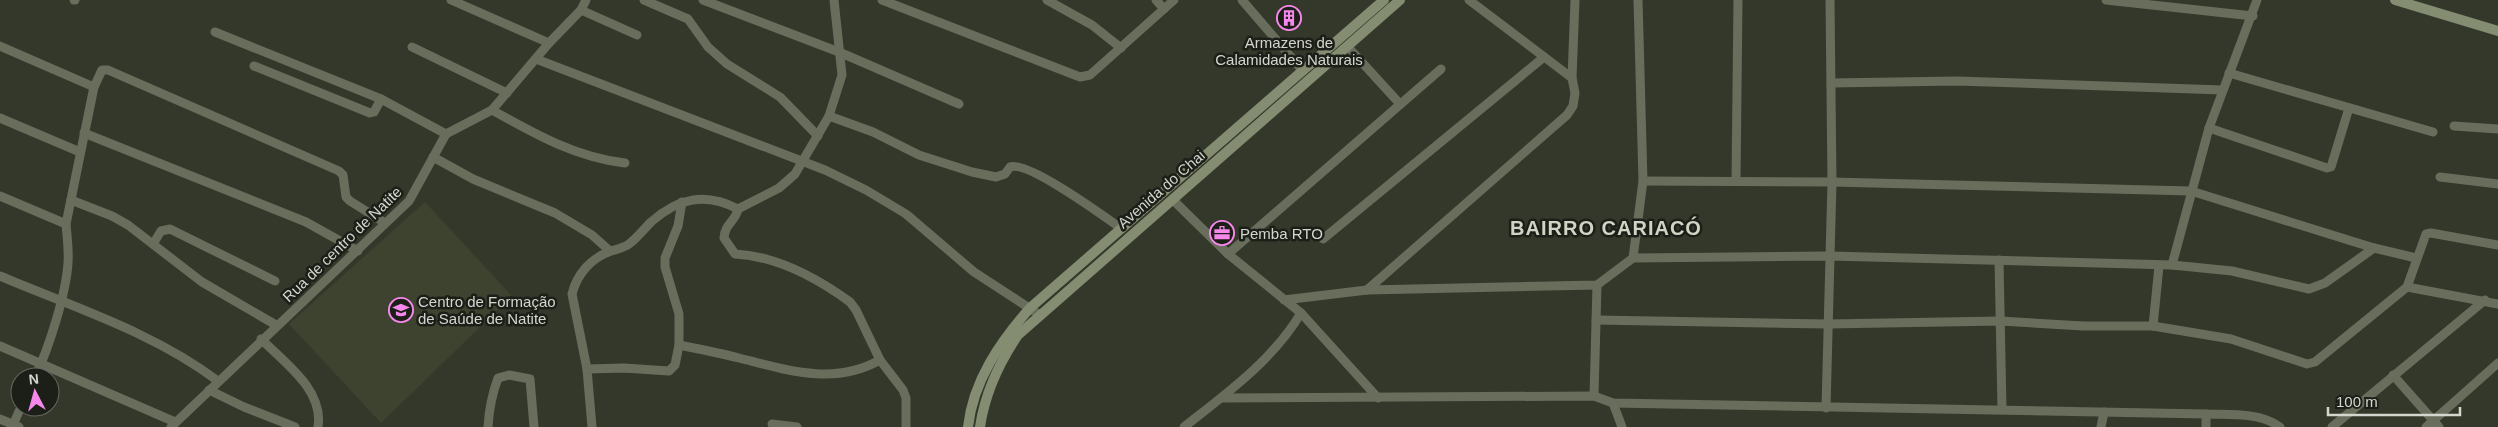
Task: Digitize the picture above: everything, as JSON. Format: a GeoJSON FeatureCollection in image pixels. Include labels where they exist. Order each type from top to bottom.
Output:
{"type":"FeatureCollection","features":[{"type":"Feature","properties":{"kind":"main road","name":"Avenida do Chai"},"geometry":{"type":"LineString","coordinates":[[968,427],[973,401],[989,363],[1010,329],[1030,308],[1384,0]]}},
{"type":"Feature","properties":{"kind":"main road","name":"Avenida do Chai"},"geometry":{"type":"LineString","coordinates":[[980,427],[984,403],[1008,350],[1018,335],[1400,0]]}},
{"type":"Feature","properties":{"kind":"main road"},"geometry":{"type":"LineString","coordinates":[[2395,0],[2498,31]]}},
{"type":"Feature","properties":{"kind":"street"},"geometry":{"type":"LineString","coordinates":[[451,0],[549,43]]}},
{"type":"Feature","properties":{"kind":"street"},"geometry":{"type":"LineString","coordinates":[[215,32],[381,99],[446,134],[492,110],[549,43],[581,10],[586,0]]}},
{"type":"Feature","properties":{"kind":"street"},"geometry":{"type":"LineString","coordinates":[[644,0],[688,18],[708,47],[727,64],[780,97],[818,136]]}},
{"type":"Feature","properties":{"kind":"street"},"geometry":{"type":"LineString","coordinates":[[703,0],[840,52],[959,104]]}},
{"type":"Feature","properties":{"kind":"street"},"geometry":{"type":"LineString","coordinates":[[834,0],[842,75],[829,116],[796,174],[779,188],[738,209],[725,231],[727,245],[735,254],[762,257],[770,260],[824,286],[850,302],[856,310],[880,360],[903,390],[906,398],[906,427]]}},
{"type":"Feature","properties":{"kind":"street"},"geometry":{"type":"LineString","coordinates":[[882,0],[1076,76],[1090,75],[1174,0]]}},
{"type":"Feature","properties":{"kind":"street"},"geometry":{"type":"LineString","coordinates":[[1046,0],[1092,24],[1121,48]]}},
{"type":"Feature","properties":{"kind":"street"},"geometry":{"type":"LineString","coordinates":[[1156,0],[1164,9]]}},
{"type":"Feature","properties":{"kind":"street"},"geometry":{"type":"LineString","coordinates":[[1242,0],[1303,71]]}},
{"type":"Feature","properties":{"kind":"street"},"geometry":{"type":"LineString","coordinates":[[1469,0],[1572,78]]}},
{"type":"Feature","properties":{"kind":"street"},"geometry":{"type":"LineString","coordinates":[[1367,290],[1566,115],[1573,106],[1575,92],[1572,78],[1575,0]]}},
{"type":"Feature","properties":{"kind":"street"},"geometry":{"type":"LineString","coordinates":[[1634,258],[1643,181],[1638,0]]}},
{"type":"Feature","properties":{"kind":"street"},"geometry":{"type":"LineString","coordinates":[[1736,181],[1738,0]]}},
{"type":"Feature","properties":{"kind":"street"},"geometry":{"type":"LineString","coordinates":[[1826,408],[1832,182],[1830,0]]}},
{"type":"Feature","properties":{"kind":"street"},"geometry":{"type":"LineString","coordinates":[[2106,0],[2253,16]]}},
{"type":"Feature","properties":{"kind":"street"},"geometry":{"type":"LineString","coordinates":[[2172,265],[2210,128],[2229,73],[2253,16],[2257,0]]}},
{"type":"Feature","properties":{"kind":"street"},"geometry":{"type":"LineString","coordinates":[[581,10],[637,35]]}},
{"type":"Feature","properties":{"kind":"street"},"geometry":{"type":"LineString","coordinates":[[0,46],[94,87]]}},
{"type":"Feature","properties":{"kind":"street"},"geometry":{"type":"LineString","coordinates":[[1347,46],[1400,104]]}},
{"type":"Feature","properties":{"kind":"street"},"geometry":{"type":"LineString","coordinates":[[412,47],[507,93]]}},
{"type":"Feature","properties":{"kind":"street"},"geometry":{"type":"LineString","coordinates":[[1323,239],[1544,57]]}},
{"type":"Feature","properties":{"kind":"street"},"geometry":{"type":"LineString","coordinates":[[536,59],[803,162],[866,190],[906,214],[974,272],[1040,314]]}},
{"type":"Feature","properties":{"kind":"street"},"geometry":{"type":"LineString","coordinates":[[254,66],[370,113],[374,112],[381,99]]}},
{"type":"Feature","properties":{"kind":"street"},"geometry":{"type":"LineString","coordinates":[[1228,254],[1441,69]]}},
{"type":"Feature","properties":{"kind":"street"},"geometry":{"type":"LineString","coordinates":[[41,367],[60,302],[68,263],[66,224],[94,87],[102,70],[115,72],[332,168],[343,175],[346,197],[385,223]]}},
{"type":"Feature","properties":{"kind":"street"},"geometry":{"type":"LineString","coordinates":[[2229,73],[2433,132]]}},
{"type":"Feature","properties":{"kind":"street"},"geometry":{"type":"LineString","coordinates":[[1831,83],[1957,81],[2223,90]]}},
{"type":"Feature","properties":{"kind":"street"},"geometry":{"type":"LineString","coordinates":[[2210,128],[2327,168],[2332,167],[2349,108]]}},
{"type":"Feature","properties":{"kind":"street"},"geometry":{"type":"LineString","coordinates":[[492,110],[546,140],[579,154],[602,161],[625,163]]}},
{"type":"Feature","properties":{"kind":"street"},"geometry":{"type":"LineString","coordinates":[[829,116],[873,132],[919,155],[972,172],[996,177],[1006,174],[1010,167],[1020,166],[1045,178],[1122,229]]}},
{"type":"Feature","properties":{"kind":"street"},"geometry":{"type":"LineString","coordinates":[[0,118],[80,152]]}},
{"type":"Feature","properties":{"kind":"street"},"geometry":{"type":"LineString","coordinates":[[2454,126],[2498,129]]}},
{"type":"Feature","properties":{"kind":"street"},"geometry":{"type":"LineString","coordinates":[[84,133],[306,222],[358,251]]}},
{"type":"Feature","properties":{"kind":"street","name":"Rua de centro de Natite"},"geometry":{"type":"LineString","coordinates":[[173,425],[276,325],[308,299],[409,201],[446,134]]}},
{"type":"Feature","properties":{"kind":"street"},"geometry":{"type":"LineString","coordinates":[[433,157],[473,179],[555,213],[592,235],[610,251]]}},
{"type":"Feature","properties":{"kind":"street"},"geometry":{"type":"LineString","coordinates":[[2440,177],[2498,184]]}},
{"type":"Feature","properties":{"kind":"street"},"geometry":{"type":"LineString","coordinates":[[1643,181],[1832,182],[2191,192],[2374,248],[2416,258]]}},
{"type":"Feature","properties":{"kind":"street"},"geometry":{"type":"LineString","coordinates":[[0,196],[66,224]]}},
{"type":"Feature","properties":{"kind":"street"},"geometry":{"type":"LineString","coordinates":[[592,427],[587,369],[572,294],[575,282],[595,259],[629,244],[668,208],[682,202],[700,199],[721,201],[738,209]]}},
{"type":"Feature","properties":{"kind":"street"},"geometry":{"type":"LineString","coordinates":[[71,200],[112,216],[153,244],[202,282],[276,325]]}},
{"type":"Feature","properties":{"kind":"street"},"geometry":{"type":"LineString","coordinates":[[1172,200],[1228,254],[1301,313],[1378,398]]}},
{"type":"Feature","properties":{"kind":"street"},"geometry":{"type":"LineString","coordinates":[[587,369],[624,368],[669,371],[675,365],[679,345],[679,314],[665,267],[665,258],[678,226],[682,202]]}},
{"type":"Feature","properties":{"kind":"street"},"geometry":{"type":"LineString","coordinates":[[153,244],[161,231],[170,229],[275,281]]}},
{"type":"Feature","properties":{"kind":"street"},"geometry":{"type":"LineString","coordinates":[[1596,320],[1828,324],[2000,321],[2083,326],[2153,326],[2231,339],[2307,364],[2315,362],[2407,287],[2424,237],[2431,233],[2498,245]]}},
{"type":"Feature","properties":{"kind":"street"},"geometry":{"type":"LineString","coordinates":[[1284,300],[1367,290],[1597,284],[1634,258],[1830,256],[2079,260],[2159,266],[2172,265],[2232,271],[2309,289],[2325,283],[2374,248]]}},
{"type":"Feature","properties":{"kind":"street"},"geometry":{"type":"LineString","coordinates":[[1999,260],[2002,409]]}},
{"type":"Feature","properties":{"kind":"street"},"geometry":{"type":"LineString","coordinates":[[2153,326],[2159,266]]}},
{"type":"Feature","properties":{"kind":"street"},"geometry":{"type":"LineString","coordinates":[[0,276],[160,344],[191,360],[218,381]]}},
{"type":"Feature","properties":{"kind":"street"},"geometry":{"type":"LineString","coordinates":[[1594,396],[1597,284]]}},
{"type":"Feature","properties":{"kind":"street"},"geometry":{"type":"LineString","coordinates":[[2407,287],[2485,300],[2498,304]]}},
{"type":"Feature","properties":{"kind":"street"},"geometry":{"type":"LineString","coordinates":[[2332,427],[2393,374],[2485,300]]}},
{"type":"Feature","properties":{"kind":"street"},"geometry":{"type":"LineString","coordinates":[[1184,427],[1221,398],[1271,354],[1290,332],[1301,313]]}},
{"type":"Feature","properties":{"kind":"street"},"geometry":{"type":"LineString","coordinates":[[262,339],[312,392],[320,416],[318,427]]}},
{"type":"Feature","properties":{"kind":"street"},"geometry":{"type":"LineString","coordinates":[[679,345],[794,372],[822,375],[857,371],[880,360]]}},
{"type":"Feature","properties":{"kind":"street"},"geometry":{"type":"LineString","coordinates":[[0,346],[173,425]]}},
{"type":"Feature","properties":{"kind":"street"},"geometry":{"type":"LineString","coordinates":[[2426,427],[2436,424],[2498,363]]}},
{"type":"Feature","properties":{"kind":"street"},"geometry":{"type":"LineString","coordinates":[[2393,374],[2436,424]]}},
{"type":"Feature","properties":{"kind":"street"},"geometry":{"type":"LineString","coordinates":[[488,427],[490,403],[496,382],[498,378],[504,375],[530,378],[534,427]]}},
{"type":"Feature","properties":{"kind":"street"},"geometry":{"type":"LineString","coordinates":[[209,390],[244,407],[295,427]]}},
{"type":"Feature","properties":{"kind":"street"},"geometry":{"type":"LineString","coordinates":[[1221,398],[1594,396],[1613,403],[2206,414],[2258,417],[2280,427]]}},
{"type":"Feature","properties":{"kind":"street"},"geometry":{"type":"LineString","coordinates":[[1613,403],[1622,427]]}},
{"type":"Feature","properties":{"kind":"street"},"geometry":{"type":"LineString","coordinates":[[2101,427],[2104,412]]}},
{"type":"Feature","properties":{"kind":"street"},"geometry":{"type":"LineString","coordinates":[[2206,414],[2206,427]]}},
{"type":"Feature","properties":{"kind":"street"},"geometry":{"type":"LineString","coordinates":[[0,419],[15,426]]}},
{"type":"Feature","properties":{"kind":"street"},"geometry":{"type":"LineString","coordinates":[[772,424],[797,427]]}},
{"type":"Feature","properties":{"kind":"shaded area","name":"Centro de Formação de Saúde de Natite"},"geometry":{"type":"Polygon","coordinates":[[[425,202],[512,296],[381,423],[289,324],[425,202]]]}},
{"type":"Feature","properties":{"kind":"place","name":"Armazens de Calamidades Naturais"},"geometry":{"type":"Point","coordinates":[1289,18]}},
{"type":"Feature","properties":{"kind":"place","name":"Pemba RTO"},"geometry":{"type":"Point","coordinates":[1222,233]}},
{"type":"Feature","properties":{"kind":"place","name":"Centro de Formação de Saúde de Natite"},"geometry":{"type":"Point","coordinates":[401,310]}},
{"type":"Feature","properties":{"kind":"district","name":"BAIRRO CARIACÓ"},"geometry":{"type":"Point","coordinates":[1606,228]}}]}
